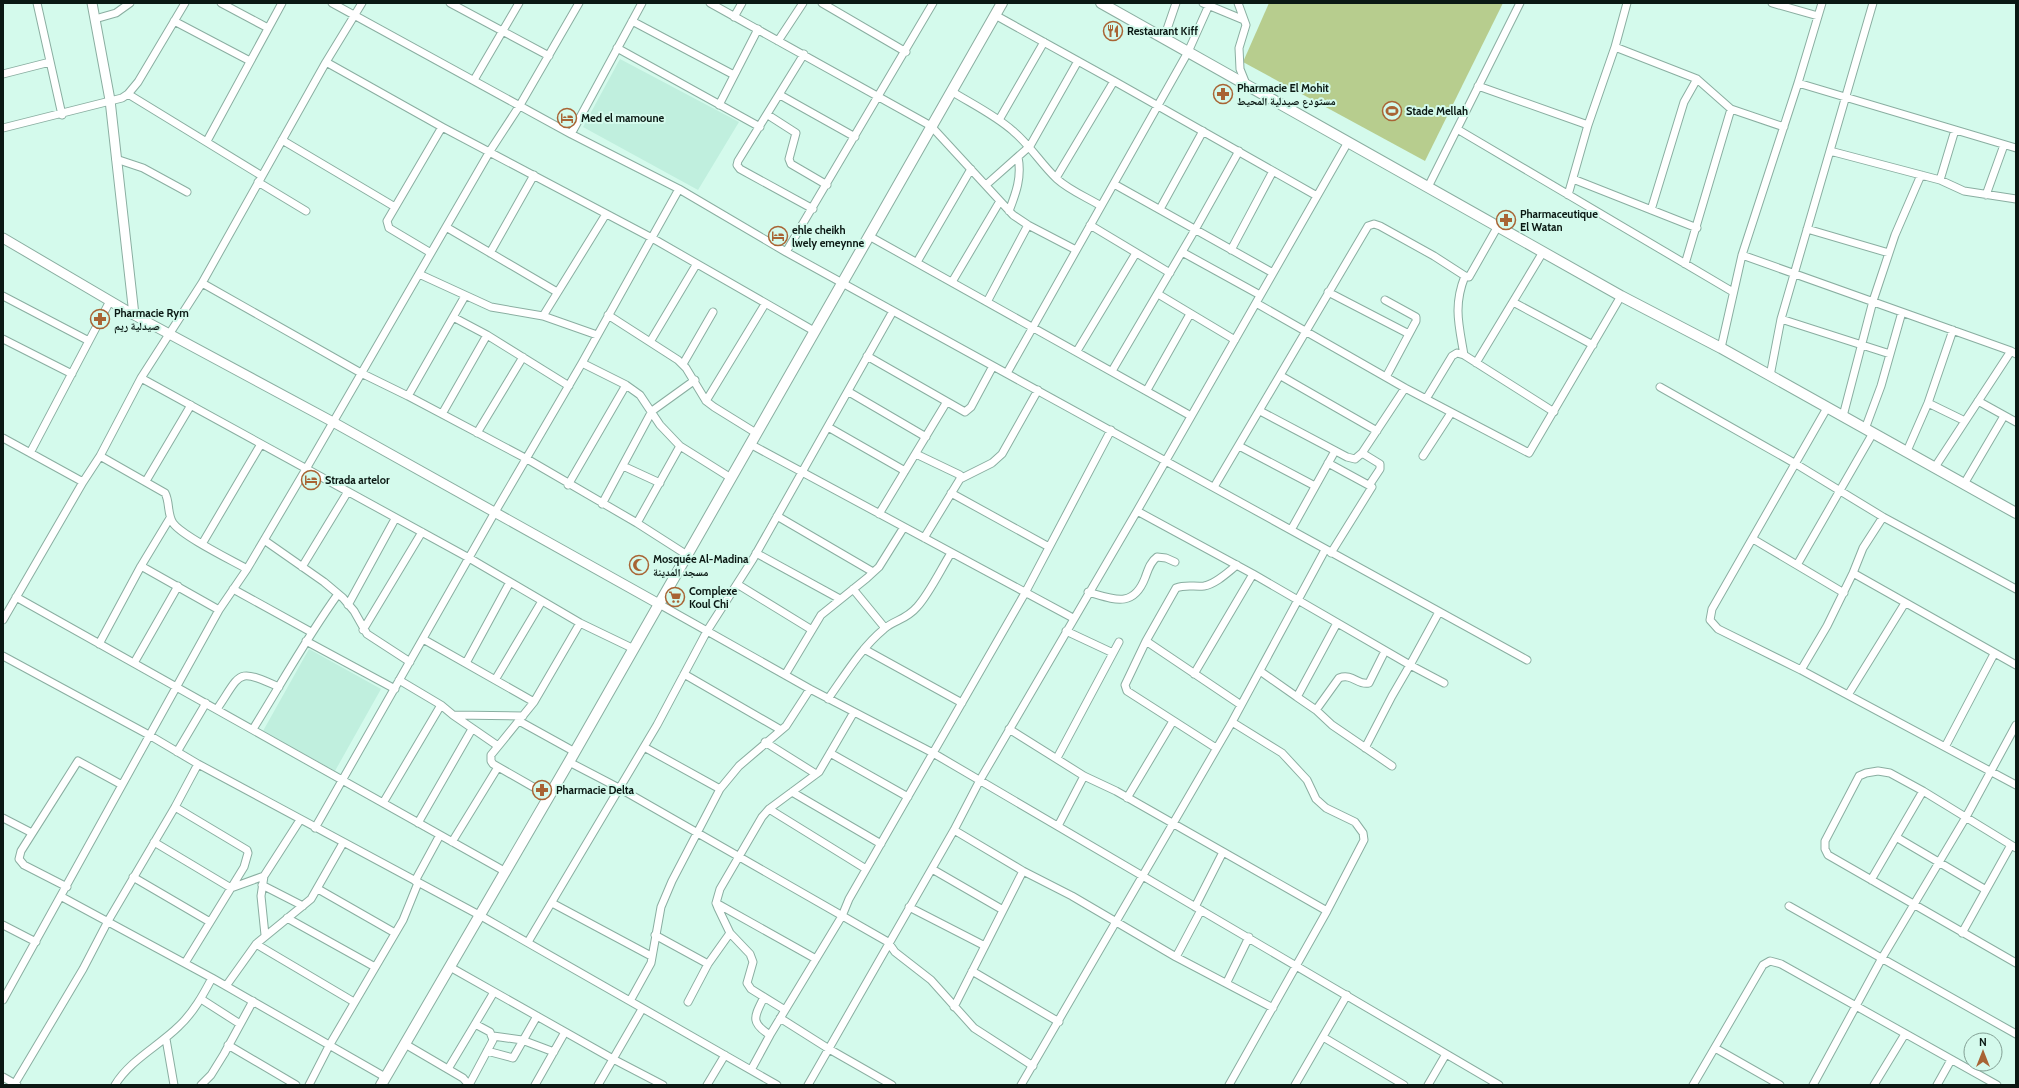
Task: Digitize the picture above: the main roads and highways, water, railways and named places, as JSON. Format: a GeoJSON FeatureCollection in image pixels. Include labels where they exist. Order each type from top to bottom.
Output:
{"type":"FeatureCollection","features":[{"type":"Feature","properties":{"kind":"main road"},"geometry":{"type":"LineString","coordinates":[[383,1081],[481,916],[1002,3]]}},
{"type":"Feature","properties":{"kind":"main road"},"geometry":{"type":"LineString","coordinates":[[1105,4],[1621,296],[1721,348],[2016,513]]}},
{"type":"Feature","properties":{"kind":"place","name":"Restaurant Kiff"},"geometry":{"type":"Point","coordinates":[1113,31]}},
{"type":"Feature","properties":{"kind":"place","name":"Pharmacie El Mohit مستودع صيدلية المحيط"},"geometry":{"type":"Point","coordinates":[1223,94]}},
{"type":"Feature","properties":{"kind":"place","name":"Stade Mellah"},"geometry":{"type":"Point","coordinates":[1392,111]}},
{"type":"Feature","properties":{"kind":"place","name":"Med el mamoune"},"geometry":{"type":"Point","coordinates":[567,118]}},
{"type":"Feature","properties":{"kind":"place","name":"Pharmaceutique El Watan"},"geometry":{"type":"Point","coordinates":[1506,220]}},
{"type":"Feature","properties":{"kind":"place","name":"ehle cheikh lwely emeynne"},"geometry":{"type":"Point","coordinates":[778,236]}},
{"type":"Feature","properties":{"kind":"place","name":"Pharmacie Rym صيدلية ريم"},"geometry":{"type":"Point","coordinates":[100,319]}},
{"type":"Feature","properties":{"kind":"place","name":"Strada artelor"},"geometry":{"type":"Point","coordinates":[311,480]}},
{"type":"Feature","properties":{"kind":"place","name":"Mosquée Al-Madina مسجد المدينة"},"geometry":{"type":"Point","coordinates":[639,565]}},
{"type":"Feature","properties":{"kind":"place","name":"Complexe Koul Chi"},"geometry":{"type":"Point","coordinates":[675,597]}},
{"type":"Feature","properties":{"kind":"place","name":"Pharmacie Delta"},"geometry":{"type":"Point","coordinates":[542,790]}}]}
